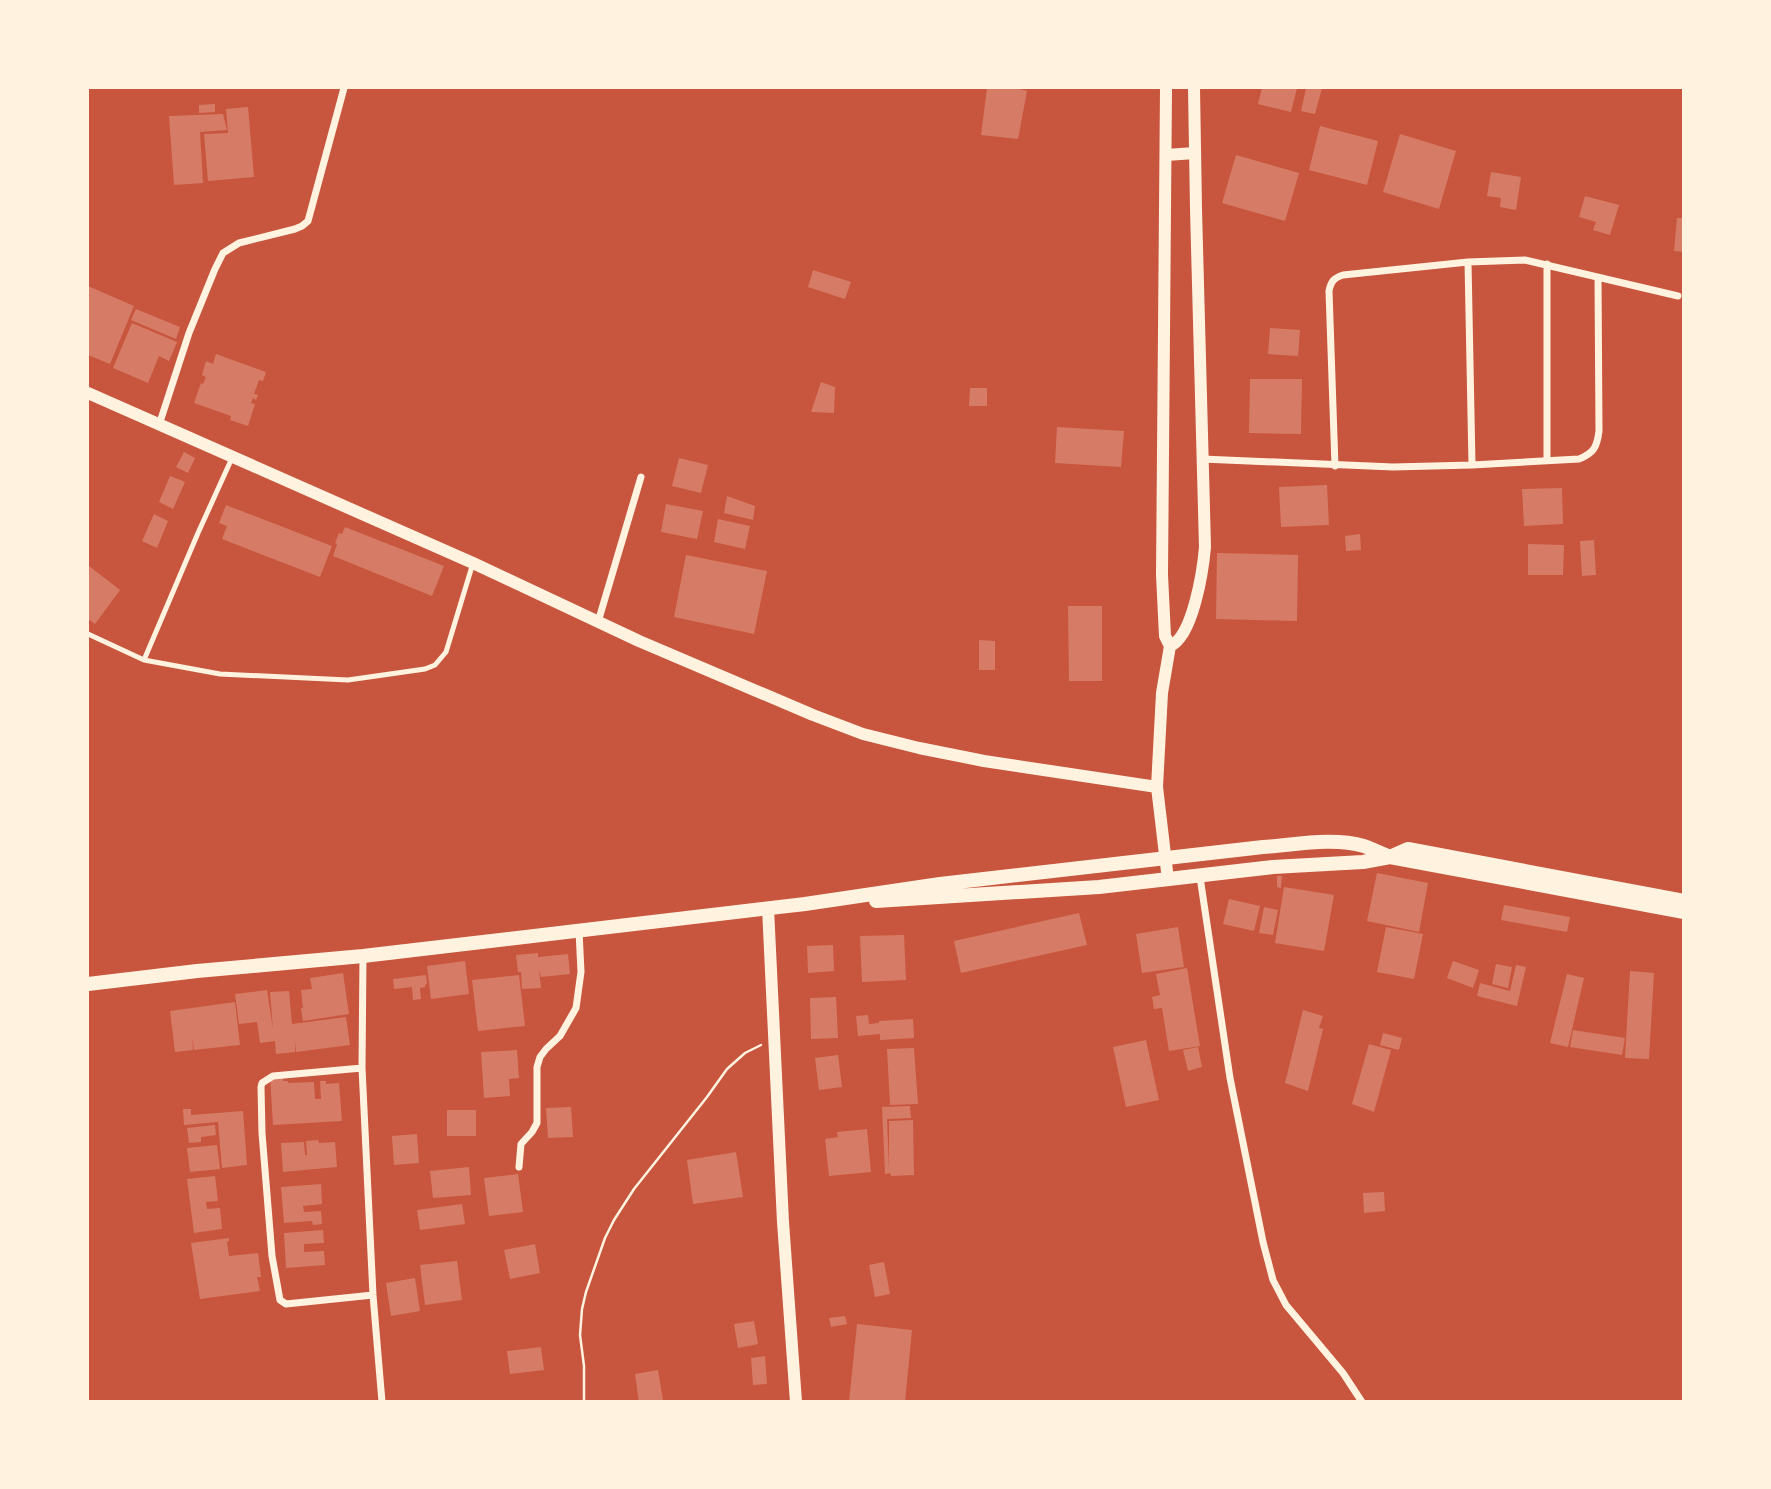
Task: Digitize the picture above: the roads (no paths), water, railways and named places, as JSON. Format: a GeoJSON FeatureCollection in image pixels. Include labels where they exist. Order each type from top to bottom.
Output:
{"type":"FeatureCollection","features":[{"type":"Feature","properties":{"kind":"main road"},"geometry":{"type":"LineString","coordinates":[[88,984],[363,956],[805,904],[931,885],[1263,847],[1326,843],[1363,846],[1390,857],[1684,912]]}},
{"type":"Feature","properties":{"kind":"main road"},"geometry":{"type":"LineString","coordinates":[[805,904],[1099,887],[1273,867],[1363,862],[1390,857],[1408,849],[1684,901]]}},
{"type":"Feature","properties":{"kind":"street"},"geometry":{"type":"LineString","coordinates":[[159,425],[197,314],[223,253],[239,243],[295,229],[308,221],[344,88]]}},
{"type":"Feature","properties":{"kind":"street"},"geometry":{"type":"LineString","coordinates":[[1166,88],[1162,575],[1165,636],[1170,646],[1162,693],[1157,786],[1168,880]]}},
{"type":"Feature","properties":{"kind":"street"},"geometry":{"type":"LineString","coordinates":[[1170,646],[1178,642],[1195,604],[1202,572],[1205,536],[1194,88]]}},
{"type":"Feature","properties":{"kind":"street"},"geometry":{"type":"LineString","coordinates":[[1166,155],[1195,153]]}},
{"type":"Feature","properties":{"kind":"street"},"geometry":{"type":"LineString","coordinates":[[1335,466],[1329,291],[1336,277],[1517,259],[1678,296]]}},
{"type":"Feature","properties":{"kind":"street"},"geometry":{"type":"LineString","coordinates":[[1468,262],[1472,466]]}},
{"type":"Feature","properties":{"kind":"street"},"geometry":{"type":"LineString","coordinates":[[1547,264],[1547,460]]}},
{"type":"Feature","properties":{"kind":"street"},"geometry":{"type":"LineString","coordinates":[[1202,459],[1393,467],[1472,466],[1579,459],[1590,455],[1598,442],[1600,431],[1598,278]]}},
{"type":"Feature","properties":{"kind":"street"},"geometry":{"type":"LineString","coordinates":[[88,393],[473,563],[639,642],[863,734],[984,761],[1157,786]]}},
{"type":"Feature","properties":{"kind":"street"},"geometry":{"type":"LineString","coordinates":[[598,622],[641,477]]}},
{"type":"Feature","properties":{"kind":"street"},"geometry":{"type":"LineString","coordinates":[[1199,877],[1230,1077],[1273,1280],[1286,1305],[1343,1373],[1362,1402]]}},
{"type":"Feature","properties":{"kind":"street"},"geometry":{"type":"LineString","coordinates":[[768,908],[783,1222],[796,1402]]}},
{"type":"Feature","properties":{"kind":"street"},"geometry":{"type":"LineString","coordinates":[[519,1167],[521,1144],[537,1123],[537,1067],[540,1057],[559,1036],[576,1008],[581,972],[579,931]]}},
{"type":"Feature","properties":{"kind":"street"},"geometry":{"type":"LineString","coordinates":[[363,956],[362,1068],[373,1295],[382,1402]]}},
{"type":"Feature","properties":{"kind":"street"},"geometry":{"type":"LineString","coordinates":[[362,1068],[272,1076],[267,1079],[261,1087],[262,1133],[272,1256],[280,1300],[286,1304],[373,1295]]}},
{"type":"Feature","properties":{"kind":"lane"},"geometry":{"type":"LineString","coordinates":[[144,660],[233,457]]}},
{"type":"Feature","properties":{"kind":"lane"},"geometry":{"type":"LineString","coordinates":[[88,634],[144,660],[220,674],[348,680],[425,669],[435,665],[446,652],[473,563]]}}]}
